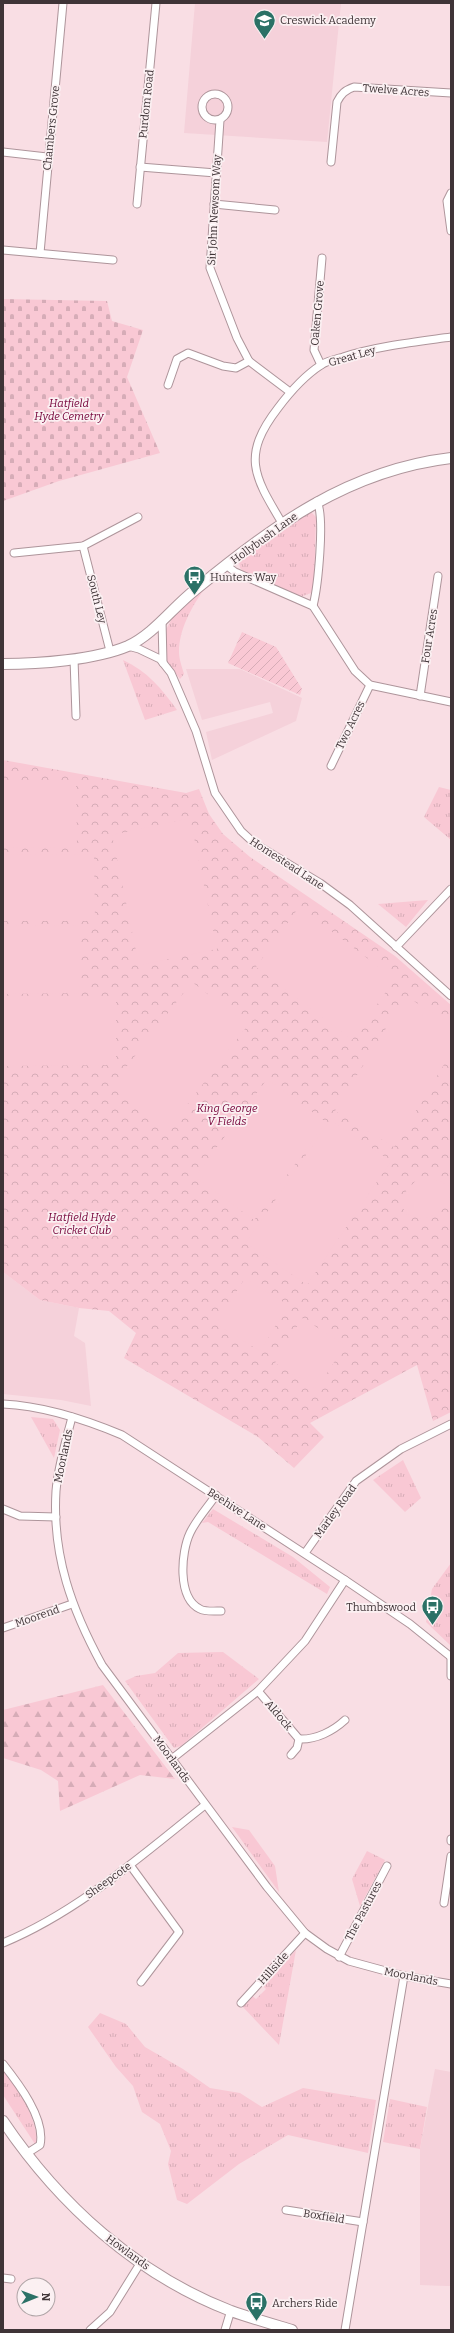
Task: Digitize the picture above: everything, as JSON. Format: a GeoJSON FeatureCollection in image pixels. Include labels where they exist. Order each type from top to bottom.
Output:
{"type":"FeatureCollection","features":[{"type":"Feature","properties":{"kind":"street","name":"Chambers Grove"},"geometry":{"type":"LineString","coordinates":[[40,253],[47,157],[63,3]]}},
{"type":"Feature","properties":{"kind":"street","name":"Purdom Road"},"geometry":{"type":"LineString","coordinates":[[137,204],[156,3]]}},
{"type":"Feature","properties":{"kind":"street","name":"Twelve Acres"},"geometry":{"type":"LineString","coordinates":[[331,162],[337,102],[341,94],[348,89],[354,87],[451,93]]}},
{"type":"Feature","properties":{"kind":"street","name":"Sir John Newsom Way"},"geometry":{"type":"LineString","coordinates":[[220,120],[210,268],[237,338],[249,361],[290,392]]}},
{"type":"Feature","properties":{"kind":"street"},"geometry":{"type":"LineString","coordinates":[[3,152],[47,157]]}},
{"type":"Feature","properties":{"kind":"street"},"geometry":{"type":"LineString","coordinates":[[140,167],[216,173]]}},
{"type":"Feature","properties":{"kind":"street"},"geometry":{"type":"LineString","coordinates":[[451,193],[447,200],[451,231]]}},
{"type":"Feature","properties":{"kind":"street"},"geometry":{"type":"LineString","coordinates":[[214,204],[275,210]]}},
{"type":"Feature","properties":{"kind":"street"},"geometry":{"type":"LineString","coordinates":[[3,250],[113,260]]}},
{"type":"Feature","properties":{"kind":"street","name":"Oaken Grove"},"geometry":{"type":"LineString","coordinates":[[321,365],[314,350],[322,258]]}},
{"type":"Feature","properties":{"kind":"street","name":"Great Ley"},"geometry":{"type":"LineString","coordinates":[[282,523],[263,491],[256,471],[254,450],[266,423],[290,392],[321,365],[369,349],[451,337]]}},
{"type":"Feature","properties":{"kind":"street"},"geometry":{"type":"LineString","coordinates":[[168,384],[177,359],[188,353],[224,366],[236,368],[249,361]]}},
{"type":"Feature","properties":{"kind":"street","name":"Hollybush Lane"},"geometry":{"type":"LineString","coordinates":[[3,664],[32,664],[74,658],[128,646],[144,636],[179,602],[226,565],[282,523],[317,501],[358,481],[395,468],[451,458]]}},
{"type":"Feature","properties":{"kind":"street"},"geometry":{"type":"LineString","coordinates":[[313,606],[317,590],[319,544],[320,507],[317,501]]}},
{"type":"Feature","properties":{"kind":"street"},"geometry":{"type":"LineString","coordinates":[[14,553],[83,546],[138,517]]}},
{"type":"Feature","properties":{"kind":"street","name":"South Ley"},"geometry":{"type":"LineString","coordinates":[[83,546],[110,651]]}},
{"type":"Feature","properties":{"kind":"street"},"geometry":{"type":"LineString","coordinates":[[226,565],[235,572],[313,606],[355,671],[370,684],[451,702]]}},
{"type":"Feature","properties":{"kind":"street","name":"Four Acres"},"geometry":{"type":"LineString","coordinates":[[420,696],[438,576]]}},
{"type":"Feature","properties":{"kind":"street"},"geometry":{"type":"LineString","coordinates":[[162,620],[163,663]]}},
{"type":"Feature","properties":{"kind":"street","name":"Homestead Lane"},"geometry":{"type":"LineString","coordinates":[[128,646],[139,649],[163,663],[171,673],[196,731],[215,793],[222,806],[241,831],[254,843],[320,883],[344,901],[451,996]]}},
{"type":"Feature","properties":{"kind":"street"},"geometry":{"type":"LineString","coordinates":[[74,658],[76,716]]}},
{"type":"Feature","properties":{"kind":"street","name":"Two Acres"},"geometry":{"type":"LineString","coordinates":[[331,766],[370,684]]}},
{"type":"Feature","properties":{"kind":"street"},"geometry":{"type":"LineString","coordinates":[[396,947],[451,889]]}},
{"type":"Feature","properties":{"kind":"street","name":"Beehive Lane"},"geometry":{"type":"LineString","coordinates":[[3,1404],[58,1413],[122,1435],[305,1553],[410,1624],[451,1657]]}},
{"type":"Feature","properties":{"kind":"street","name":"Moorlands"},"geometry":{"type":"LineString","coordinates":[[72,1417],[60,1464],[56,1517],[60,1560],[72,1604],[81,1627],[102,1665],[173,1758],[205,1805],[267,1888],[305,1933],[339,1957],[362,1966],[404,1976],[451,1984]]}},
{"type":"Feature","properties":{"kind":"street","name":"Marley Road"},"geometry":{"type":"LineString","coordinates":[[305,1553],[356,1481],[401,1448],[451,1424]]}},
{"type":"Feature","properties":{"kind":"street"},"geometry":{"type":"LineString","coordinates":[[216,1495],[190,1531],[184,1547],[182,1566],[188,1594],[194,1604],[201,1610],[221,1611]]}},
{"type":"Feature","properties":{"kind":"street"},"geometry":{"type":"LineString","coordinates":[[3,1509],[20,1516],[56,1517]]}},
{"type":"Feature","properties":{"kind":"street"},"geometry":{"type":"LineString","coordinates":[[173,1758],[258,1691],[305,1641],[345,1580]]}},
{"type":"Feature","properties":{"kind":"street","name":"Moorend"},"geometry":{"type":"LineString","coordinates":[[3,1628],[72,1604]]}},
{"type":"Feature","properties":{"kind":"street"},"geometry":{"type":"LineString","coordinates":[[451,1657],[451,1676]]}},
{"type":"Feature","properties":{"kind":"street","name":"Aldock"},"geometry":{"type":"LineString","coordinates":[[258,1691],[299,1739]]}},
{"type":"Feature","properties":{"kind":"street","name":"Aldock"},"geometry":{"type":"LineString","coordinates":[[299,1739],[314,1738],[336,1728],[345,1720]]}},
{"type":"Feature","properties":{"kind":"street","name":"Aldock"},"geometry":{"type":"LineString","coordinates":[[291,1755],[297,1748],[299,1739]]}},
{"type":"Feature","properties":{"kind":"street","name":"Sheepcote"},"geometry":{"type":"LineString","coordinates":[[3,1943],[19,1937],[70,1908],[130,1865],[205,1805]]}},
{"type":"Feature","properties":{"kind":"street"},"geometry":{"type":"LineString","coordinates":[[444,1903],[451,1856]]}},
{"type":"Feature","properties":{"kind":"street"},"geometry":{"type":"LineString","coordinates":[[130,1865],[179,1932],[141,1982]]}},
{"type":"Feature","properties":{"kind":"street","name":"The Pastures"},"geometry":{"type":"LineString","coordinates":[[339,1957],[387,1866]]}},
{"type":"Feature","properties":{"kind":"street","name":"Hillside"},"geometry":{"type":"LineString","coordinates":[[241,2003],[305,1933]]}},
{"type":"Feature","properties":{"kind":"street"},"geometry":{"type":"LineString","coordinates":[[345,2330],[404,1976]]}},
{"type":"Feature","properties":{"kind":"street"},"geometry":{"type":"LineString","coordinates":[[3,2064],[17,2081],[32,2106],[39,2125],[40,2145],[26,2154]]}},
{"type":"Feature","properties":{"kind":"street","name":"Howlands"},"geometry":{"type":"LineString","coordinates":[[3,2121],[26,2154],[83,2217],[141,2262],[184,2289],[231,2310],[292,2330]]}},
{"type":"Feature","properties":{"kind":"street","name":"Boxfield"},"geometry":{"type":"LineString","coordinates":[[286,2210],[363,2222]]}},
{"type":"Feature","properties":{"kind":"street"},"geometry":{"type":"LineString","coordinates":[[90,2330],[110,2312],[141,2262]]}},
{"type":"Feature","properties":{"kind":"street"},"geometry":{"type":"LineString","coordinates":[[3,2278],[11,2279]]}},
{"type":"Feature","properties":{"kind":"street"},"geometry":{"type":"LineString","coordinates":[[225,2330],[231,2310]]}},
{"type":"Feature","properties":{"kind":"shaded area","name":"Creswick Academy"},"geometry":{"type":"Polygon","coordinates":[[[195,3],[341,3],[327,142],[184,133],[195,3]]]}},
{"type":"Feature","properties":{"kind":"shaded area"},"geometry":{"type":"Polygon","coordinates":[[[186,669],[240,669],[302,698],[296,721],[212,760],[206,732],[273,713],[270,702],[202,720],[186,669]]]}},
{"type":"Feature","properties":{"kind":"shaded area"},"geometry":{"type":"Polygon","coordinates":[[[3,1272],[40,1300],[79,1308],[74,1336],[85,1343],[91,1406],[61,1400],[3,1394],[3,1272]]]}},
{"type":"Feature","properties":{"kind":"shaded area"},"geometry":{"type":"Polygon","coordinates":[[[435,2069],[451,2072],[451,2286],[420,2285],[420,2149],[435,2069]]]}},
{"type":"Feature","properties":{"kind":"green space","name":"Hatfield Hyde Cemetry"},"geometry":{"type":"Polygon","coordinates":[[[3,299],[107,301],[112,321],[143,330],[127,377],[160,453],[59,481],[3,501],[3,299]]]}},
{"type":"Feature","properties":{"kind":"green space"},"geometry":{"type":"Polygon","coordinates":[[[307,512],[311,512],[316,517],[314,588],[311,593],[300,597],[244,572],[240,568],[239,562],[243,558],[307,512]]]}},
{"type":"Feature","properties":{"kind":"green space"},"geometry":{"type":"Polygon","coordinates":[[[203,591],[190,612],[183,628],[179,655],[184,674],[180,679],[164,658],[163,635],[174,615],[203,591]]]}},
{"type":"Feature","properties":{"kind":"green space"},"geometry":{"type":"Polygon","coordinates":[[[242,632],[276,647],[302,689],[300,695],[228,663],[242,632]]]}},
{"type":"Feature","properties":{"kind":"green space"},"geometry":{"type":"Polygon","coordinates":[[[123,660],[132,664],[147,675],[166,695],[177,710],[145,720],[123,660]]]}},
{"type":"Feature","properties":{"kind":"green space","name":"King George V Fields"},"geometry":{"type":"Polygon","coordinates":[[[3,760],[186,793],[199,789],[209,814],[223,834],[250,857],[395,956],[451,1005],[451,1412],[433,1421],[417,1365],[310,1423],[324,1437],[294,1468],[258,1437],[124,1358],[136,1333],[109,1311],[79,1308],[40,1300],[3,1272],[3,760]]]}},
{"type":"Feature","properties":{"kind":"green space"},"geometry":{"type":"Polygon","coordinates":[[[3,782],[76,782],[77,847],[3,848],[3,782]]]}},
{"type":"Feature","properties":{"kind":"green space"},"geometry":{"type":"Polygon","coordinates":[[[439,787],[451,790],[451,840],[424,817],[439,787]]]}},
{"type":"Feature","properties":{"kind":"green space"},"geometry":{"type":"Polygon","coordinates":[[[190,818],[217,949],[139,965],[112,835],[190,818]]]}},
{"type":"Feature","properties":{"kind":"green space"},"geometry":{"type":"Polygon","coordinates":[[[94,854],[95,921],[3,921],[3,855],[94,854]]]}},
{"type":"Feature","properties":{"kind":"green space"},"geometry":{"type":"Polygon","coordinates":[[[428,900],[406,927],[378,904],[428,900]]]}},
{"type":"Feature","properties":{"kind":"green space"},"geometry":{"type":"Polygon","coordinates":[[[299,907],[395,979],[352,1040],[256,967],[299,907]]]}},
{"type":"Feature","properties":{"kind":"green space"},"geometry":{"type":"Polygon","coordinates":[[[79,925],[80,993],[3,994],[3,926],[79,925]]]}},
{"type":"Feature","properties":{"kind":"green space"},"geometry":{"type":"Polygon","coordinates":[[[192,982],[248,1025],[167,1131],[111,1087],[192,982]]]}},
{"type":"Feature","properties":{"kind":"green space"},"geometry":{"type":"Polygon","coordinates":[[[406,996],[451,1025],[451,1053],[394,1147],[335,1111],[406,996]]]}},
{"type":"Feature","properties":{"kind":"green space"},"geometry":{"type":"Polygon","coordinates":[[[3,1001],[116,1001],[116,1065],[3,1066],[3,1001]]]}},
{"type":"Feature","properties":{"kind":"green space"},"geometry":{"type":"Polygon","coordinates":[[[267,1079],[326,1122],[254,1220],[195,1177],[267,1079]]]}},
{"type":"Feature","properties":{"kind":"green space"},"geometry":{"type":"Polygon","coordinates":[[[330,1120],[391,1161],[307,1285],[246,1243],[330,1120]]]}},
{"type":"Feature","properties":{"kind":"green space"},"geometry":{"type":"Polygon","coordinates":[[[417,1179],[434,1179],[451,1186],[451,1193],[444,1208],[436,1214],[423,1219],[406,1214],[402,1206],[402,1196],[417,1179]]]}},
{"type":"Feature","properties":{"kind":"green space"},"geometry":{"type":"Polygon","coordinates":[[[245,1278],[288,1305],[260,1351],[216,1324],[245,1278]]]}},
{"type":"Feature","properties":{"kind":"green space"},"geometry":{"type":"Polygon","coordinates":[[[302,1318],[345,1345],[317,1389],[275,1363],[302,1318]]]}},
{"type":"Feature","properties":{"kind":"green space"},"geometry":{"type":"Polygon","coordinates":[[[31,1417],[53,1419],[60,1430],[54,1458],[31,1417]]]}},
{"type":"Feature","properties":{"kind":"green space"},"geometry":{"type":"Polygon","coordinates":[[[403,1460],[421,1498],[405,1512],[373,1480],[403,1460]]]}},
{"type":"Feature","properties":{"kind":"green space"},"geometry":{"type":"Polygon","coordinates":[[[213,1509],[293,1557],[330,1587],[327,1594],[208,1522],[202,1523],[213,1509]]]}},
{"type":"Feature","properties":{"kind":"green space"},"geometry":{"type":"Polygon","coordinates":[[[451,1563],[451,1646],[426,1622],[432,1589],[451,1563]]]}},
{"type":"Feature","properties":{"kind":"green space"},"geometry":{"type":"Polygon","coordinates":[[[223,1652],[259,1679],[181,1746],[174,1748],[125,1681],[136,1676],[155,1673],[178,1653],[223,1652]]]}},
{"type":"Feature","properties":{"kind":"green space"},"geometry":{"type":"Polygon","coordinates":[[[103,1685],[175,1779],[140,1775],[60,1811],[58,1781],[41,1770],[3,1758],[3,1710],[103,1685]]]}},
{"type":"Feature","properties":{"kind":"green space"},"geometry":{"type":"Polygon","coordinates":[[[232,1827],[249,1830],[275,1866],[279,1892],[232,1827]]]}},
{"type":"Feature","properties":{"kind":"green space"},"geometry":{"type":"Polygon","coordinates":[[[367,1851],[385,1860],[360,1906],[352,1879],[367,1851]]]}},
{"type":"Feature","properties":{"kind":"green space"},"geometry":{"type":"Polygon","coordinates":[[[296,1950],[279,2045],[241,2005],[251,1995],[256,1999],[266,1989],[263,1986],[296,1950]]]}},
{"type":"Feature","properties":{"kind":"green space"},"geometry":{"type":"Polygon","coordinates":[[[100,2013],[126,2024],[145,2047],[183,2069],[210,2088],[240,2093],[262,2107],[303,2088],[376,2100],[368,2153],[288,2135],[239,2164],[187,2204],[177,2200],[168,2164],[171,2151],[160,2124],[142,2112],[133,2086],[116,2067],[88,2027],[100,2013]]]}},
{"type":"Feature","properties":{"kind":"green space"},"geometry":{"type":"Polygon","coordinates":[[[3,2069],[20,2094],[33,2121],[37,2141],[35,2144],[3,2095],[3,2069]]]}},
{"type":"Feature","properties":{"kind":"green space"},"geometry":{"type":"Polygon","coordinates":[[[390,2099],[427,2107],[420,2149],[383,2142],[390,2099]]]}},
{"type":"Feature","properties":{"kind":"place","name":"Creswick Academy"},"geometry":{"type":"Point","coordinates":[265,40]}},
{"type":"Feature","properties":{"kind":"place","name":"Hunters Way"},"geometry":{"type":"Point","coordinates":[194,596]}},
{"type":"Feature","properties":{"kind":"place","name":"Thumbswood"},"geometry":{"type":"Point","coordinates":[432,1626]}},
{"type":"Feature","properties":{"kind":"place","name":"Archers Ride"},"geometry":{"type":"Point","coordinates":[256,2322]}},
{"type":"Feature","properties":{"kind":"park label","name":"Hatfield Hyde Cricket Club"},"geometry":{"type":"Point","coordinates":[82,1223]}}]}
